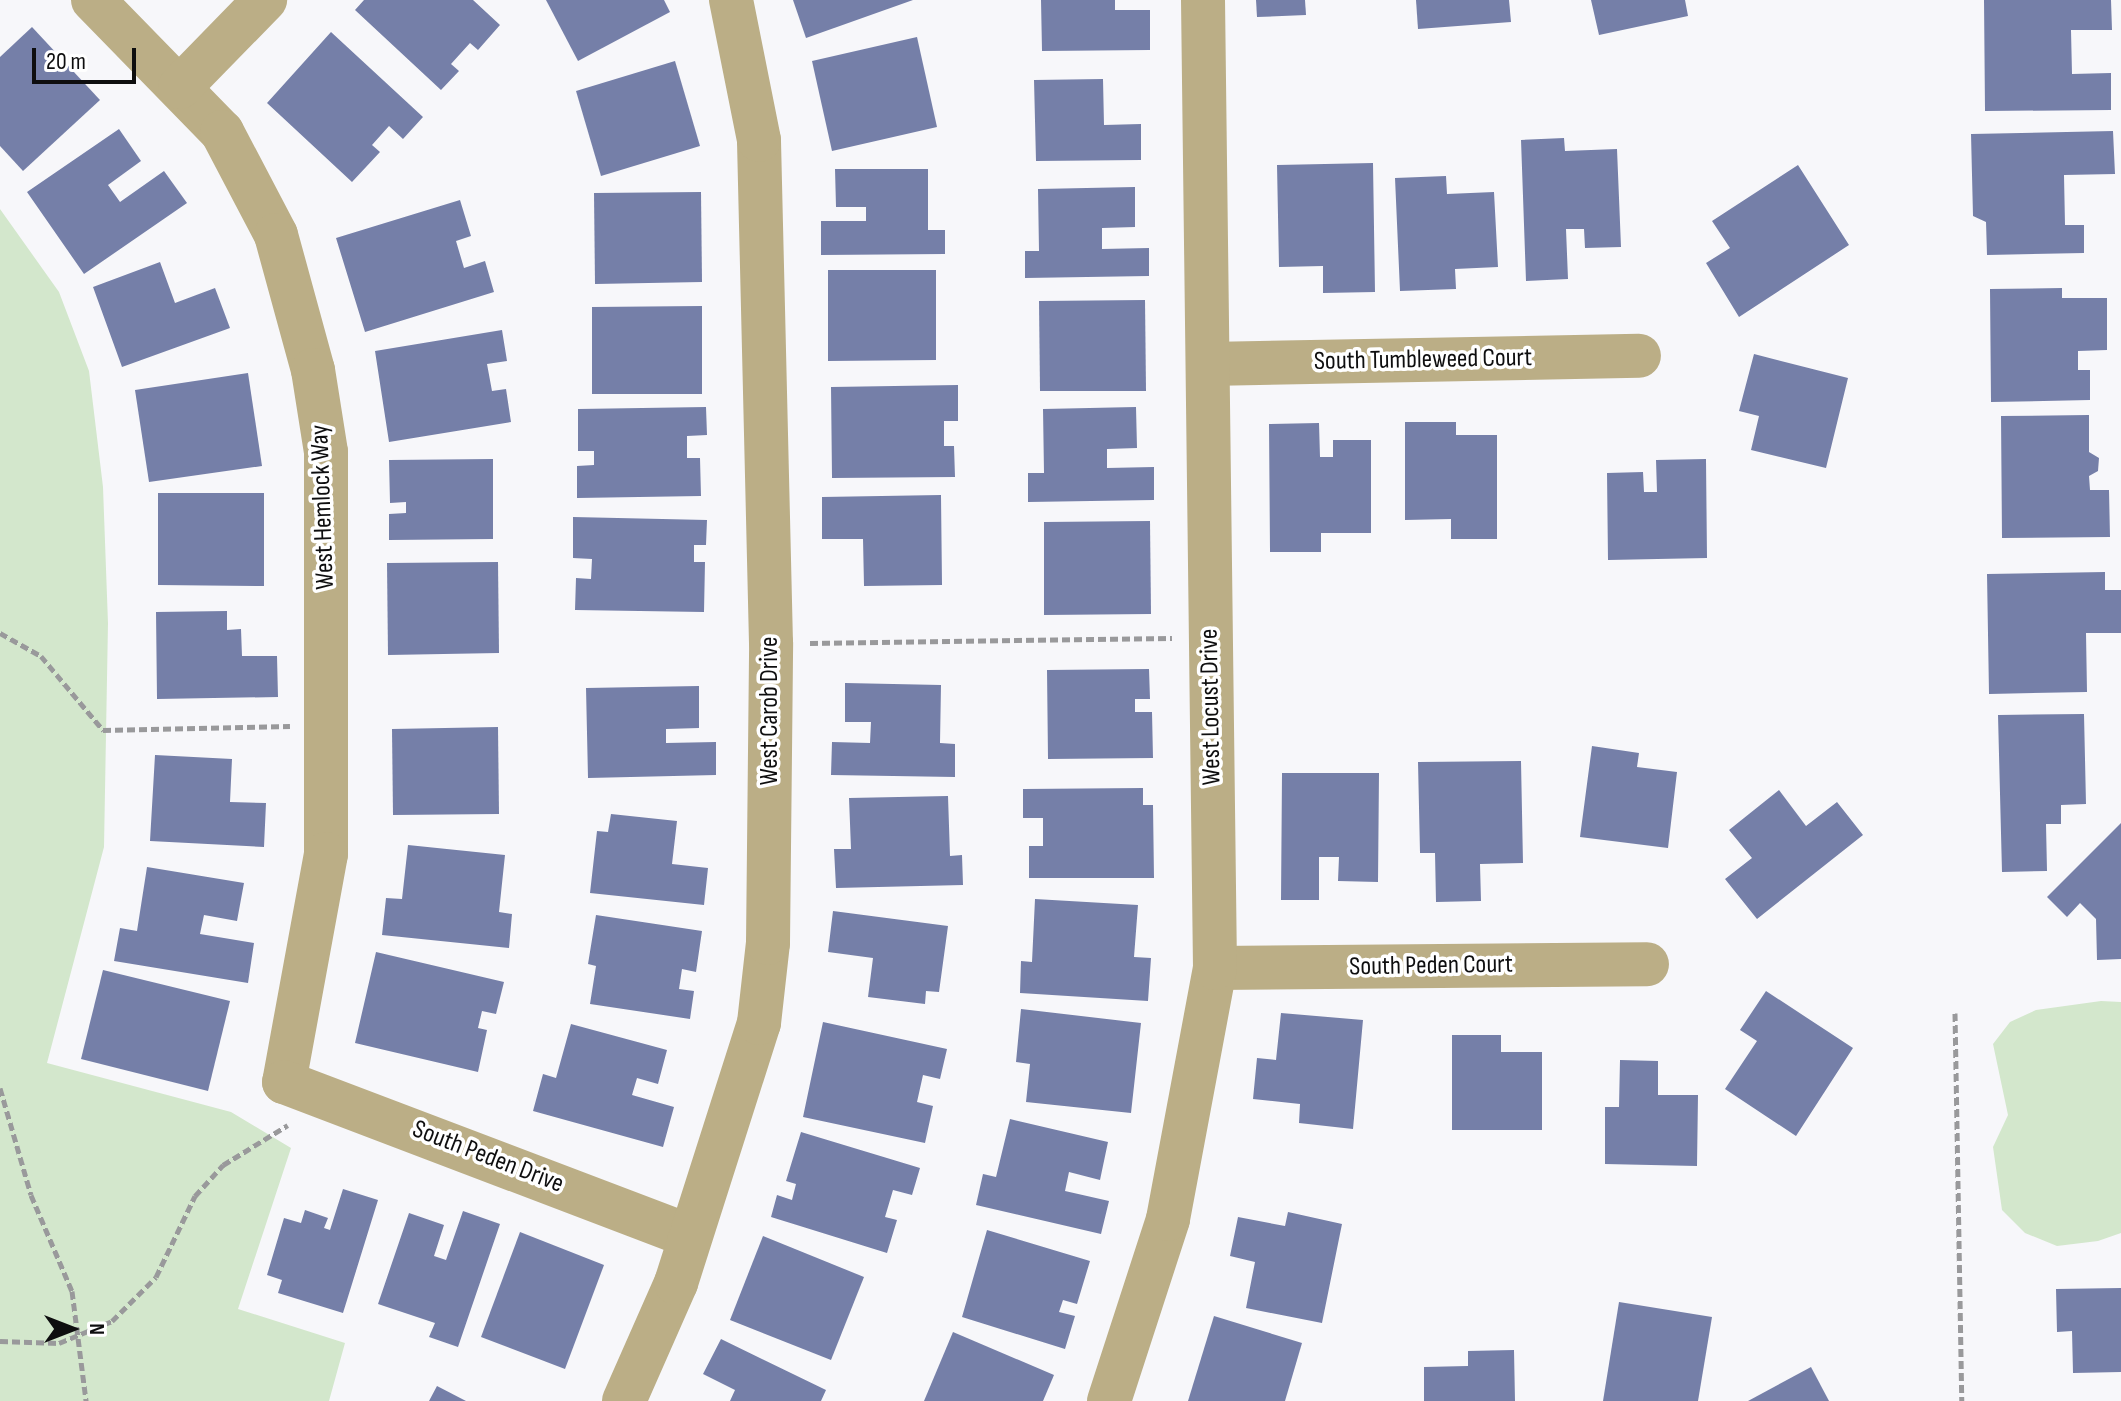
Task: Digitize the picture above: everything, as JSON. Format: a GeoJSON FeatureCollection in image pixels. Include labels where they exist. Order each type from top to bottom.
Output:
{"type":"FeatureCollection","features":[{"type":"Feature","properties":{"kind":"street","name":"West Hemlock Way"},"geometry":{"type":"LineString","coordinates":[[93,0],[222,132],[276,235],[313,370],[326,452],[326,854],[284,1082]]}},
{"type":"Feature","properties":{"kind":"street"},"geometry":{"type":"LineString","coordinates":[[180,87],[265,0]]}},
{"type":"Feature","properties":{"kind":"street","name":"West Carob Drive"},"geometry":{"type":"LineString","coordinates":[[624,1401],[647,1355],[690,1236],[759,1023],[768,943],[771,643],[759,140],[731,0]]}},
{"type":"Feature","properties":{"kind":"street","name":"West Locust Drive"},"geometry":{"type":"LineString","coordinates":[[1109,1401],[1168,1219],[1215,968],[1203,0]]}},
{"type":"Feature","properties":{"kind":"street","name":"South Tumbleweed Court"},"geometry":{"type":"LineString","coordinates":[[1208,364],[1639,356]]}},
{"type":"Feature","properties":{"kind":"street","name":"South Peden Court"},"geometry":{"type":"LineString","coordinates":[[1215,968],[1647,964]]}},
{"type":"Feature","properties":{"kind":"street","name":"South Peden Drive"},"geometry":{"type":"LineString","coordinates":[[284,1082],[332,1097],[690,1236]]}},
{"type":"Feature","properties":{"kind":"path"},"geometry":{"type":"LineString","coordinates":[[0,633],[41,656],[103,730],[328,725]]}},
{"type":"Feature","properties":{"kind":"path"},"geometry":{"type":"LineString","coordinates":[[771,643],[1209,637]]}},
{"type":"Feature","properties":{"kind":"path"},"geometry":{"type":"LineString","coordinates":[[1955,1013],[1962,1401]]}},
{"type":"Feature","properties":{"kind":"path"},"geometry":{"type":"LineString","coordinates":[[0,1088],[31,1195],[72,1291],[86,1401]]}},
{"type":"Feature","properties":{"kind":"path"},"geometry":{"type":"LineString","coordinates":[[0,1341],[59,1343],[80,1337],[112,1321],[156,1277],[195,1196],[223,1165],[332,1097]]}},
{"type":"Feature","properties":{"kind":"green space"},"geometry":{"type":"Polygon","coordinates":[[[0,209],[59,292],[89,371],[103,487],[108,623],[104,847],[47,1063],[231,1112],[291,1148],[238,1309],[345,1343],[329,1401],[0,1401],[0,209]]]}},
{"type":"Feature","properties":{"kind":"green space"},"geometry":{"type":"Polygon","coordinates":[[[2101,1001],[2121,1002],[2121,1233],[2098,1241],[2057,1246],[2025,1233],[2002,1210],[1993,1147],[2008,1115],[1993,1044],[2010,1022],[2036,1010],[2101,1001]]]}},
{"type":"Feature","properties":{"kind":"building"},"geometry":{"type":"Polygon","coordinates":[[[364,0],[473,0],[500,25],[478,50],[470,43],[451,64],[459,71],[441,90],[355,10],[364,0]]]}},
{"type":"Feature","properties":{"kind":"building"},"geometry":{"type":"Polygon","coordinates":[[[546,0],[664,0],[670,12],[578,61],[546,0]]]}},
{"type":"Feature","properties":{"kind":"building"},"geometry":{"type":"Polygon","coordinates":[[[793,0],[913,0],[806,38],[793,0]]]}},
{"type":"Feature","properties":{"kind":"building"},"geometry":{"type":"Polygon","coordinates":[[[1041,0],[1115,0],[1115,10],[1150,10],[1150,50],[1042,51],[1041,0]]]}},
{"type":"Feature","properties":{"kind":"building"},"geometry":{"type":"Polygon","coordinates":[[[1256,0],[1305,0],[1306,15],[1257,17],[1256,0]]]}},
{"type":"Feature","properties":{"kind":"building"},"geometry":{"type":"Polygon","coordinates":[[[1416,0],[1509,0],[1511,22],[1418,29],[1416,0]]]}},
{"type":"Feature","properties":{"kind":"building"},"geometry":{"type":"Polygon","coordinates":[[[1591,0],[1685,0],[1688,16],[1599,35],[1591,0]]]}},
{"type":"Feature","properties":{"kind":"building"},"geometry":{"type":"Polygon","coordinates":[[[1984,0],[2111,0],[2112,30],[2071,30],[2072,74],[2111,73],[2111,110],[1985,111],[1984,0]]]}},
{"type":"Feature","properties":{"kind":"building"},"geometry":{"type":"Polygon","coordinates":[[[32,27],[100,100],[23,171],[0,146],[0,57],[32,27]]]}},
{"type":"Feature","properties":{"kind":"building"},"geometry":{"type":"Polygon","coordinates":[[[331,32],[423,117],[403,139],[389,126],[372,145],[380,152],[352,182],[267,103],[331,32]]]}},
{"type":"Feature","properties":{"kind":"building"},"geometry":{"type":"Polygon","coordinates":[[[917,37],[937,127],[832,151],[812,61],[917,37]]]}},
{"type":"Feature","properties":{"kind":"building"},"geometry":{"type":"Polygon","coordinates":[[[675,61],[700,146],[601,176],[576,91],[675,61]]]}},
{"type":"Feature","properties":{"kind":"building"},"geometry":{"type":"Polygon","coordinates":[[[1103,79],[1104,125],[1141,124],[1141,160],[1036,161],[1034,80],[1103,79]]]}},
{"type":"Feature","properties":{"kind":"building"},"geometry":{"type":"Polygon","coordinates":[[[119,129],[141,161],[108,185],[120,202],[164,171],[187,203],[84,274],[27,192],[119,129]]]}},
{"type":"Feature","properties":{"kind":"building"},"geometry":{"type":"Polygon","coordinates":[[[2113,131],[2115,174],[2064,175],[2065,225],[2084,225],[2084,253],[1987,255],[1986,222],[1973,216],[1971,134],[2113,131]]]}},
{"type":"Feature","properties":{"kind":"building"},"geometry":{"type":"Polygon","coordinates":[[[1564,138],[1565,151],[1617,149],[1621,247],[1585,248],[1584,229],[1566,229],[1568,279],[1526,281],[1521,140],[1564,138]]]}},
{"type":"Feature","properties":{"kind":"building"},"geometry":{"type":"Polygon","coordinates":[[[1373,163],[1375,292],[1323,293],[1323,266],[1279,267],[1277,165],[1373,163]]]}},
{"type":"Feature","properties":{"kind":"building"},"geometry":{"type":"Polygon","coordinates":[[[1798,165],[1849,245],[1739,317],[1706,263],[1730,248],[1712,221],[1798,165]]]}},
{"type":"Feature","properties":{"kind":"building"},"geometry":{"type":"Polygon","coordinates":[[[835,169],[928,169],[928,230],[945,230],[945,254],[821,255],[821,221],[866,221],[866,207],[836,207],[835,169]]]}},
{"type":"Feature","properties":{"kind":"building"},"geometry":{"type":"Polygon","coordinates":[[[1446,176],[1447,194],[1494,192],[1498,267],[1455,269],[1456,289],[1400,291],[1395,178],[1446,176]]]}},
{"type":"Feature","properties":{"kind":"building"},"geometry":{"type":"Polygon","coordinates":[[[1135,187],[1135,227],[1102,228],[1102,249],[1149,248],[1149,276],[1025,278],[1025,251],[1039,251],[1038,189],[1135,187]]]}},
{"type":"Feature","properties":{"kind":"building"},"geometry":{"type":"Polygon","coordinates":[[[701,192],[702,282],[595,284],[594,193],[701,192]]]}},
{"type":"Feature","properties":{"kind":"building"},"geometry":{"type":"Polygon","coordinates":[[[460,200],[471,236],[456,241],[464,268],[485,261],[494,292],[365,332],[336,238],[460,200]]]}},
{"type":"Feature","properties":{"kind":"building"},"geometry":{"type":"Polygon","coordinates":[[[160,262],[175,303],[215,288],[230,328],[122,367],[93,287],[160,262]]]}},
{"type":"Feature","properties":{"kind":"building"},"geometry":{"type":"Polygon","coordinates":[[[828,270],[936,270],[936,360],[828,361],[828,270]]]}},
{"type":"Feature","properties":{"kind":"building"},"geometry":{"type":"Polygon","coordinates":[[[2062,288],[2062,298],[2107,298],[2107,350],[2078,351],[2078,370],[2090,370],[2090,400],[1991,402],[1990,289],[2062,288]]]}},
{"type":"Feature","properties":{"kind":"building"},"geometry":{"type":"Polygon","coordinates":[[[1145,300],[1146,391],[1040,391],[1039,301],[1145,300]]]}},
{"type":"Feature","properties":{"kind":"building"},"geometry":{"type":"Polygon","coordinates":[[[702,306],[702,394],[592,394],[592,307],[702,306]]]}},
{"type":"Feature","properties":{"kind":"building"},"geometry":{"type":"Polygon","coordinates":[[[502,330],[507,361],[487,364],[492,391],[506,389],[511,422],[389,442],[375,351],[502,330]]]}},
{"type":"Feature","properties":{"kind":"building"},"geometry":{"type":"Polygon","coordinates":[[[1754,354],[1848,378],[1826,468],[1751,450],[1759,416],[1739,411],[1754,354]]]}},
{"type":"Feature","properties":{"kind":"building"},"geometry":{"type":"Polygon","coordinates":[[[248,373],[262,466],[149,482],[135,390],[248,373]]]}},
{"type":"Feature","properties":{"kind":"building"},"geometry":{"type":"Polygon","coordinates":[[[958,385],[958,421],[944,421],[944,446],[954,446],[955,477],[832,478],[831,387],[958,385]]]}},
{"type":"Feature","properties":{"kind":"building"},"geometry":{"type":"Polygon","coordinates":[[[706,407],[707,435],[687,436],[687,458],[700,458],[701,496],[577,498],[577,466],[594,465],[594,451],[578,451],[578,409],[706,407]]]}},
{"type":"Feature","properties":{"kind":"building"},"geometry":{"type":"Polygon","coordinates":[[[1136,407],[1137,448],[1107,449],[1107,468],[1154,467],[1154,500],[1028,502],[1028,473],[1044,473],[1043,409],[1136,407]]]}},
{"type":"Feature","properties":{"kind":"building"},"geometry":{"type":"Polygon","coordinates":[[[2089,415],[2089,452],[2099,458],[2098,471],[2089,476],[2090,490],[2109,490],[2110,537],[2002,538],[2001,416],[2089,415]]]}},
{"type":"Feature","properties":{"kind":"building"},"geometry":{"type":"Polygon","coordinates":[[[1405,422],[1456,422],[1456,435],[1497,435],[1497,539],[1451,539],[1451,519],[1405,520],[1405,422]]]}},
{"type":"Feature","properties":{"kind":"building"},"geometry":{"type":"Polygon","coordinates":[[[1319,423],[1320,457],[1333,457],[1333,440],[1371,440],[1371,533],[1321,533],[1321,552],[1270,552],[1269,424],[1319,423]]]}},
{"type":"Feature","properties":{"kind":"building"},"geometry":{"type":"Polygon","coordinates":[[[493,459],[493,539],[389,540],[389,514],[406,513],[406,502],[390,503],[389,460],[493,459]]]}},
{"type":"Feature","properties":{"kind":"building"},"geometry":{"type":"Polygon","coordinates":[[[1706,459],[1707,558],[1608,560],[1607,473],[1643,472],[1644,492],[1657,492],[1656,460],[1706,459]]]}},
{"type":"Feature","properties":{"kind":"building"},"geometry":{"type":"Polygon","coordinates":[[[158,493],[264,493],[264,586],[158,585],[158,493]]]}},
{"type":"Feature","properties":{"kind":"building"},"geometry":{"type":"Polygon","coordinates":[[[941,495],[942,585],[864,586],[863,539],[822,539],[822,497],[941,495]]]}},
{"type":"Feature","properties":{"kind":"building"},"geometry":{"type":"Polygon","coordinates":[[[573,517],[707,520],[706,545],[694,545],[694,562],[705,562],[704,612],[575,610],[576,578],[591,579],[592,559],[573,558],[573,517]]]}},
{"type":"Feature","properties":{"kind":"building"},"geometry":{"type":"Polygon","coordinates":[[[1150,521],[1151,614],[1044,615],[1044,522],[1150,521]]]}},
{"type":"Feature","properties":{"kind":"building"},"geometry":{"type":"Polygon","coordinates":[[[498,562],[499,653],[388,655],[387,563],[498,562]]]}},
{"type":"Feature","properties":{"kind":"building"},"geometry":{"type":"Polygon","coordinates":[[[2105,572],[2105,590],[2121,590],[2121,633],[2086,633],[2087,692],[1989,694],[1987,574],[2105,572]]]}},
{"type":"Feature","properties":{"kind":"building"},"geometry":{"type":"Polygon","coordinates":[[[227,611],[227,630],[241,629],[242,656],[277,656],[278,697],[157,699],[156,612],[227,611]]]}},
{"type":"Feature","properties":{"kind":"building"},"geometry":{"type":"Polygon","coordinates":[[[1149,669],[1150,699],[1135,699],[1135,712],[1152,712],[1153,758],[1048,759],[1047,670],[1149,669]]]}},
{"type":"Feature","properties":{"kind":"building"},"geometry":{"type":"Polygon","coordinates":[[[845,683],[941,685],[940,743],[955,744],[955,777],[831,775],[832,742],[870,743],[871,722],[845,722],[845,683]]]}},
{"type":"Feature","properties":{"kind":"building"},"geometry":{"type":"Polygon","coordinates":[[[699,686],[699,728],[666,729],[666,743],[716,742],[716,775],[588,778],[586,688],[699,686]]]}},
{"type":"Feature","properties":{"kind":"building"},"geometry":{"type":"Polygon","coordinates":[[[2084,714],[2086,804],[2061,805],[2061,824],[2046,824],[2047,871],[2002,872],[1998,715],[2084,714]]]}},
{"type":"Feature","properties":{"kind":"building"},"geometry":{"type":"Polygon","coordinates":[[[498,727],[499,814],[393,815],[392,729],[498,727]]]}},
{"type":"Feature","properties":{"kind":"building"},"geometry":{"type":"Polygon","coordinates":[[[1592,746],[1639,753],[1637,767],[1677,772],[1668,848],[1580,837],[1592,746]]]}},
{"type":"Feature","properties":{"kind":"building"},"geometry":{"type":"Polygon","coordinates":[[[155,755],[232,759],[230,802],[266,803],[264,847],[150,841],[155,755]]]}},
{"type":"Feature","properties":{"kind":"building"},"geometry":{"type":"Polygon","coordinates":[[[1521,761],[1523,863],[1480,864],[1481,901],[1436,902],[1435,853],[1420,853],[1418,762],[1521,761]]]}},
{"type":"Feature","properties":{"kind":"building"},"geometry":{"type":"Polygon","coordinates":[[[1282,773],[1379,773],[1378,882],[1338,881],[1339,857],[1319,857],[1319,900],[1281,900],[1282,773]]]}},
{"type":"Feature","properties":{"kind":"building"},"geometry":{"type":"Polygon","coordinates":[[[1143,788],[1143,805],[1153,805],[1154,878],[1029,878],[1029,846],[1043,846],[1043,818],[1023,818],[1023,789],[1143,788]]]}},
{"type":"Feature","properties":{"kind":"building"},"geometry":{"type":"Polygon","coordinates":[[[1779,790],[1806,826],[1837,802],[1863,835],[1757,919],[1725,879],[1752,858],[1729,830],[1779,790]]]}},
{"type":"Feature","properties":{"kind":"building"},"geometry":{"type":"Polygon","coordinates":[[[948,796],[950,856],[962,855],[963,885],[836,888],[834,849],[851,849],[849,798],[948,796]]]}},
{"type":"Feature","properties":{"kind":"building"},"geometry":{"type":"Polygon","coordinates":[[[611,814],[677,821],[672,864],[708,868],[704,905],[590,893],[597,831],[608,832],[611,814]]]}},
{"type":"Feature","properties":{"kind":"building"},"geometry":{"type":"Polygon","coordinates":[[[2121,823],[2121,959],[2097,960],[2096,919],[2080,903],[2067,917],[2047,897],[2121,823]]]}},
{"type":"Feature","properties":{"kind":"building"},"geometry":{"type":"Polygon","coordinates":[[[408,845],[505,855],[499,912],[512,914],[509,948],[382,935],[386,898],[402,899],[408,845]]]}},
{"type":"Feature","properties":{"kind":"building"},"geometry":{"type":"Polygon","coordinates":[[[147,867],[244,883],[237,921],[204,915],[200,934],[254,943],[248,983],[114,961],[120,928],[137,931],[147,867]]]}},
{"type":"Feature","properties":{"kind":"building"},"geometry":{"type":"Polygon","coordinates":[[[1035,899],[1138,905],[1134,957],[1151,958],[1148,1001],[1020,993],[1021,961],[1032,962],[1035,899]]]}},
{"type":"Feature","properties":{"kind":"building"},"geometry":{"type":"Polygon","coordinates":[[[833,911],[948,926],[939,992],[926,991],[925,1004],[868,997],[873,958],[828,952],[833,911]]]}},
{"type":"Feature","properties":{"kind":"building"},"geometry":{"type":"Polygon","coordinates":[[[596,915],[702,931],[696,972],[682,969],[679,989],[694,991],[690,1019],[590,1004],[596,966],[588,964],[596,915]]]}},
{"type":"Feature","properties":{"kind":"building"},"geometry":{"type":"Polygon","coordinates":[[[376,952],[504,982],[496,1014],[482,1011],[478,1028],[487,1030],[478,1072],[355,1043],[376,952]]]}},
{"type":"Feature","properties":{"kind":"building"},"geometry":{"type":"Polygon","coordinates":[[[103,970],[230,1001],[208,1091],[81,1059],[103,970]]]}},
{"type":"Feature","properties":{"kind":"building"},"geometry":{"type":"Polygon","coordinates":[[[1766,991],[1853,1048],[1796,1136],[1725,1089],[1757,1041],[1740,1030],[1766,991]]]}},
{"type":"Feature","properties":{"kind":"building"},"geometry":{"type":"Polygon","coordinates":[[[1021,1009],[1141,1023],[1131,1113],[1026,1102],[1030,1064],[1016,1062],[1021,1009]]]}},
{"type":"Feature","properties":{"kind":"building"},"geometry":{"type":"Polygon","coordinates":[[[1281,1013],[1363,1020],[1353,1129],[1299,1123],[1300,1104],[1253,1099],[1257,1058],[1276,1060],[1281,1013]]]}},
{"type":"Feature","properties":{"kind":"building"},"geometry":{"type":"Polygon","coordinates":[[[823,1022],[947,1049],[940,1079],[923,1075],[917,1102],[933,1106],[925,1143],[803,1117],[823,1022]]]}},
{"type":"Feature","properties":{"kind":"building"},"geometry":{"type":"Polygon","coordinates":[[[571,1024],[667,1050],[658,1084],[637,1078],[632,1095],[674,1107],[663,1147],[533,1111],[543,1074],[556,1078],[571,1024]]]}},
{"type":"Feature","properties":{"kind":"building"},"geometry":{"type":"Polygon","coordinates":[[[1452,1035],[1501,1035],[1501,1052],[1542,1052],[1542,1130],[1452,1130],[1452,1035]]]}},
{"type":"Feature","properties":{"kind":"building"},"geometry":{"type":"Polygon","coordinates":[[[1620,1060],[1658,1061],[1658,1095],[1698,1095],[1697,1166],[1605,1164],[1605,1107],[1619,1107],[1620,1060]]]}},
{"type":"Feature","properties":{"kind":"building"},"geometry":{"type":"Polygon","coordinates":[[[1010,1119],[1108,1142],[1100,1180],[1069,1172],[1065,1191],[1109,1201],[1101,1234],[976,1205],[983,1174],[996,1177],[1010,1119]]]}},
{"type":"Feature","properties":{"kind":"building"},"geometry":{"type":"Polygon","coordinates":[[[801,1132],[920,1168],[912,1195],[893,1190],[885,1217],[897,1220],[887,1253],[771,1217],[777,1195],[792,1200],[796,1184],[786,1181],[801,1132]]]}},
{"type":"Feature","properties":{"kind":"building"},"geometry":{"type":"Polygon","coordinates":[[[343,1189],[378,1200],[343,1313],[278,1293],[282,1280],[267,1275],[284,1218],[301,1223],[305,1210],[328,1218],[324,1228],[330,1230],[343,1189]]]}},
{"type":"Feature","properties":{"kind":"building"},"geometry":{"type":"Polygon","coordinates":[[[463,1211],[500,1224],[458,1347],[429,1337],[435,1323],[378,1304],[409,1213],[444,1225],[434,1256],[446,1260],[463,1211]]]}},
{"type":"Feature","properties":{"kind":"building"},"geometry":{"type":"Polygon","coordinates":[[[1288,1212],[1342,1224],[1322,1323],[1246,1308],[1255,1262],[1230,1256],[1238,1217],[1285,1226],[1288,1212]]]}},
{"type":"Feature","properties":{"kind":"building"},"geometry":{"type":"Polygon","coordinates":[[[987,1230],[1090,1261],[1077,1304],[1063,1300],[1059,1312],[1075,1316],[1065,1349],[962,1317],[987,1230]]]}},
{"type":"Feature","properties":{"kind":"building"},"geometry":{"type":"Polygon","coordinates":[[[520,1232],[604,1265],[565,1369],[481,1337],[520,1232]]]}},
{"type":"Feature","properties":{"kind":"building"},"geometry":{"type":"Polygon","coordinates":[[[763,1236],[864,1277],[831,1360],[730,1320],[763,1236]]]}},
{"type":"Feature","properties":{"kind":"building"},"geometry":{"type":"Polygon","coordinates":[[[2121,1288],[2121,1372],[2073,1373],[2072,1331],[2057,1332],[2056,1289],[2121,1288]]]}},
{"type":"Feature","properties":{"kind":"building"},"geometry":{"type":"Polygon","coordinates":[[[1619,1302],[1712,1317],[1698,1401],[1603,1401],[1619,1302]]]}},
{"type":"Feature","properties":{"kind":"building"},"geometry":{"type":"Polygon","coordinates":[[[1214,1316],[1302,1343],[1285,1401],[1188,1401],[1214,1316]]]}},
{"type":"Feature","properties":{"kind":"building"},"geometry":{"type":"Polygon","coordinates":[[[953,1332],[1054,1375],[1043,1401],[924,1401],[953,1332]]]}},
{"type":"Feature","properties":{"kind":"building"},"geometry":{"type":"Polygon","coordinates":[[[721,1339],[826,1390],[821,1401],[730,1401],[735,1390],[703,1374],[721,1339]]]}},
{"type":"Feature","properties":{"kind":"building"},"geometry":{"type":"Polygon","coordinates":[[[1514,1350],[1515,1401],[1424,1401],[1424,1367],[1468,1366],[1468,1351],[1514,1350]]]}},
{"type":"Feature","properties":{"kind":"building"},"geometry":{"type":"Polygon","coordinates":[[[1811,1367],[1829,1401],[1748,1401],[1811,1367]]]}},
{"type":"Feature","properties":{"kind":"building"},"geometry":{"type":"Polygon","coordinates":[[[437,1386],[466,1401],[429,1401],[437,1386]]]}}]}
